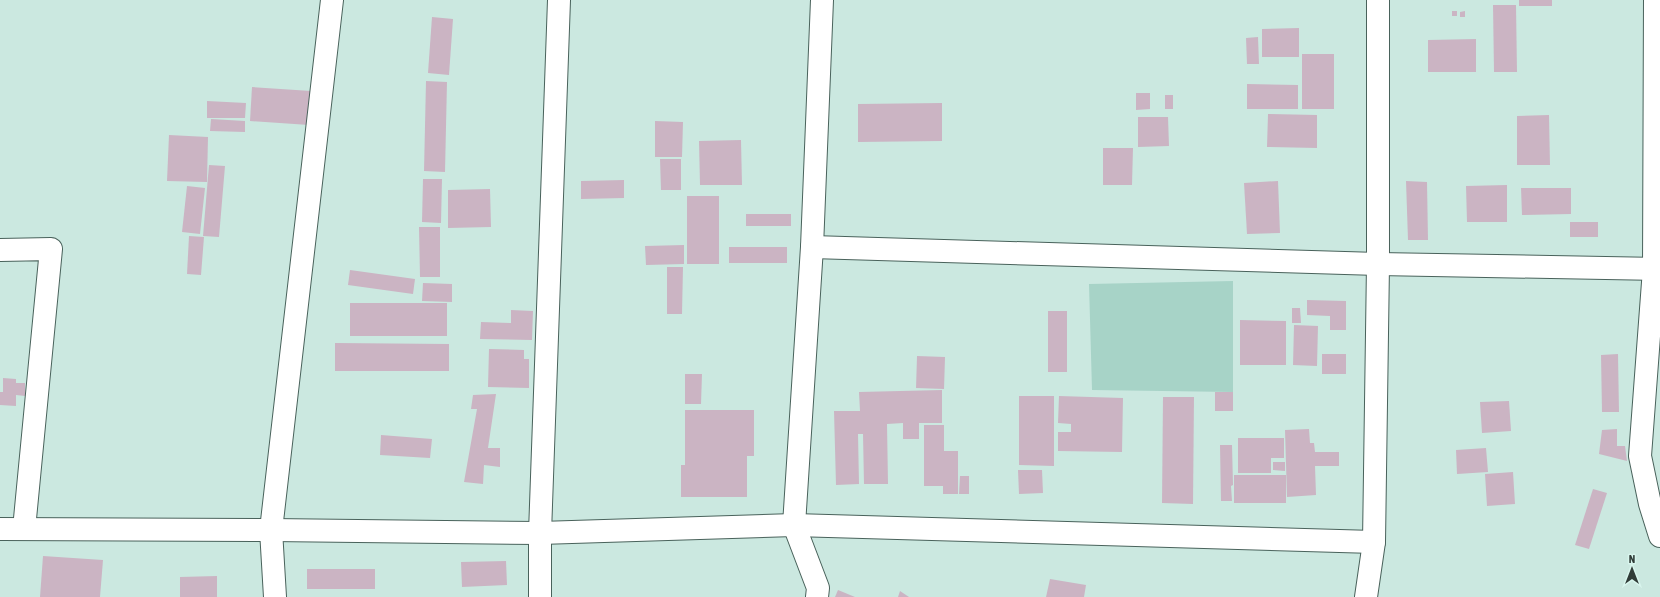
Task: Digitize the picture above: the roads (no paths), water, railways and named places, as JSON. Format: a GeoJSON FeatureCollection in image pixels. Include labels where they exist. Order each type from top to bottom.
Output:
{"type":"FeatureCollection","features":[{"type":"Feature","properties":{"kind":"street"},"geometry":{"type":"LineString","coordinates":[[275,597],[271,530],[332,0]]}},
{"type":"Feature","properties":{"kind":"street"},"geometry":{"type":"LineString","coordinates":[[540,597],[540,533],[559,0]]}},
{"type":"Feature","properties":{"kind":"street"},"geometry":{"type":"LineString","coordinates":[[817,597],[818,588],[794,525],[812,247],[822,0]]}},
{"type":"Feature","properties":{"kind":"street"},"geometry":{"type":"LineString","coordinates":[[1366,597],[1374,542],[1378,264],[1378,0]]}},
{"type":"Feature","properties":{"kind":"street"},"geometry":{"type":"LineString","coordinates":[[1656,0],[1657,269],[1640,456],[1650,504],[1660,536]]}},
{"type":"Feature","properties":{"kind":"street"},"geometry":{"type":"LineString","coordinates":[[812,247],[1378,264],[1657,269]]}},
{"type":"Feature","properties":{"kind":"street"},"geometry":{"type":"LineString","coordinates":[[0,250],[51,249],[24,528]]}},
{"type":"Feature","properties":{"kind":"street"},"geometry":{"type":"LineString","coordinates":[[0,529],[540,533],[794,525],[1374,542]]}}]}
